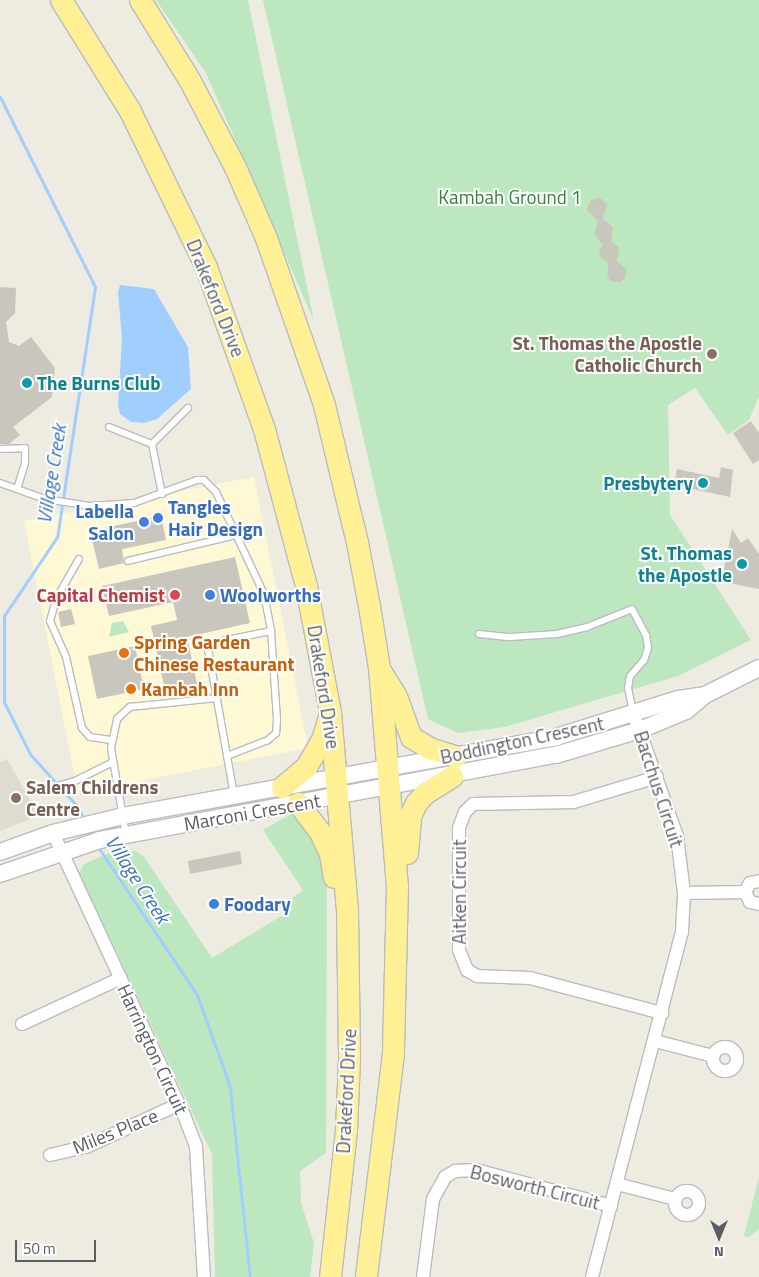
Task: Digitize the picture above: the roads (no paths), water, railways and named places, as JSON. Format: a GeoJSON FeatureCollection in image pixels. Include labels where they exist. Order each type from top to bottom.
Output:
{"type":"FeatureCollection","features":[{"type":"Feature","properties":{"kind":"highway","name":"Drakeford Drive"},"geometry":{"type":"LineString","coordinates":[[61,0],[130,112],[174,196],[206,268],[263,425],[306,586],[330,712],[338,787],[347,912],[349,1055],[346,1130],[330,1277]]}},
{"type":"Feature","properties":{"kind":"highway"},"geometry":{"type":"LineString","coordinates":[[140,0],[190,81],[235,167],[294,312],[325,408],[358,542],[379,668],[397,886],[392,1057],[366,1277]]}},
{"type":"Feature","properties":{"kind":"highway"},"geometry":{"type":"LineString","coordinates":[[379,668],[396,696],[411,737],[429,748],[456,756]]}},
{"type":"Feature","properties":{"kind":"highway"},"geometry":{"type":"LineString","coordinates":[[282,787],[306,767],[323,737],[330,712]]}},
{"type":"Feature","properties":{"kind":"highway"},"geometry":{"type":"LineString","coordinates":[[397,886],[407,858],[410,816],[416,803],[452,776]]}},
{"type":"Feature","properties":{"kind":"highway"},"geometry":{"type":"LineString","coordinates":[[298,803],[320,832],[330,853],[334,879],[347,912]]}},
{"type":"Feature","properties":{"kind":"street","name":"Boddington Crescent"},"geometry":{"type":"LineString","coordinates":[[390,788],[556,755],[637,722],[678,699],[704,694],[759,668]]}},
{"type":"Feature","properties":{"kind":"street","name":"Boddington Crescent"},"geometry":{"type":"LineString","coordinates":[[338,787],[388,767],[637,722]]}},
{"type":"Feature","properties":{"kind":"street","name":"Bacchus Circuit"},"geometry":{"type":"LineString","coordinates":[[592,1277],[682,932],[684,893],[677,836],[658,777],[637,722]]}},
{"type":"Feature","properties":{"kind":"street","name":"Aitken Circuit"},"geometry":{"type":"LineString","coordinates":[[658,777],[573,802],[473,804],[465,812],[459,828],[459,950],[467,970],[476,976],[530,978],[662,1013]]}},
{"type":"Feature","properties":{"kind":"street","name":"Marconi Crescent"},"geometry":{"type":"LineString","coordinates":[[0,852],[53,834],[122,816],[282,787],[390,788]]}},
{"type":"Feature","properties":{"kind":"street","name":"Marconi Crescent"},"geometry":{"type":"LineString","coordinates":[[0,874],[94,841],[298,803],[338,787]]}},
{"type":"Feature","properties":{"kind":"street","name":"Harrington Circuit"},"geometry":{"type":"LineString","coordinates":[[53,834],[179,1104],[196,1147],[200,1170],[204,1277]]}},
{"type":"Feature","properties":{"kind":"street"},"geometry":{"type":"LineString","coordinates":[[745,892],[750,883],[759,881]]}},
{"type":"Feature","properties":{"kind":"street"},"geometry":{"type":"LineString","coordinates":[[684,893],[745,892]]}},
{"type":"Feature","properties":{"kind":"street"},"geometry":{"type":"LineString","coordinates":[[745,892],[750,902],[759,904]]}},
{"type":"Feature","properties":{"kind":"street"},"geometry":{"type":"LineString","coordinates":[[22,1024],[121,978]]}},
{"type":"Feature","properties":{"kind":"street"},"geometry":{"type":"LineString","coordinates":[[654,1040],[713,1056]]}},
{"type":"Feature","properties":{"kind":"street","name":"Miles Place"},"geometry":{"type":"LineString","coordinates":[[50,1155],[86,1147],[179,1104]]}},
{"type":"Feature","properties":{"kind":"street","name":"Bosworth Circuit"},"geometry":{"type":"LineString","coordinates":[[423,1277],[433,1199],[441,1182],[455,1171],[476,1170],[611,1206]]}},
{"type":"Feature","properties":{"kind":"street"},"geometry":{"type":"LineString","coordinates":[[617,1184],[675,1200]]}},
{"type":"Feature","properties":{"kind":"lane"},"geometry":{"type":"LineString","coordinates":[[152,444],[188,408]]}},
{"type":"Feature","properties":{"kind":"lane"},"geometry":{"type":"LineString","coordinates":[[109,427],[152,444]]}},
{"type":"Feature","properties":{"kind":"lane"},"geometry":{"type":"LineString","coordinates":[[152,444],[162,494]]}},
{"type":"Feature","properties":{"kind":"lane"},"geometry":{"type":"LineString","coordinates":[[0,448],[24,448],[25,463],[17,489]]}},
{"type":"Feature","properties":{"kind":"lane"},"geometry":{"type":"LineString","coordinates":[[0,483],[73,505],[134,503],[197,480],[204,480],[216,492],[264,594],[271,631],[276,733],[268,740],[227,756]]}},
{"type":"Feature","properties":{"kind":"lane"},"geometry":{"type":"LineString","coordinates":[[128,561],[236,535]]}},
{"type":"Feature","properties":{"kind":"lane"},"geometry":{"type":"LineString","coordinates":[[79,559],[56,599],[50,621],[66,657],[82,728],[90,737],[111,740]]}},
{"type":"Feature","properties":{"kind":"lane"},"geometry":{"type":"LineString","coordinates":[[479,634],[510,637],[557,634],[587,627],[632,609],[646,636],[648,648],[644,660],[630,676],[628,688],[637,722]]}},
{"type":"Feature","properties":{"kind":"lane"},"geometry":{"type":"LineString","coordinates":[[234,796],[207,644],[271,631]]}},
{"type":"Feature","properties":{"kind":"lane"},"geometry":{"type":"LineString","coordinates":[[126,834],[111,740],[117,719],[130,707],[217,698]]}},
{"type":"Feature","properties":{"kind":"lane"},"geometry":{"type":"LineString","coordinates":[[46,789],[73,782],[113,762]]}},
{"type":"Feature","properties":{"kind":"water"},"geometry":{"type":"Polygon","coordinates":[[[120,285],[154,289],[188,347],[191,389],[157,419],[144,423],[131,422],[120,414],[118,404],[122,338],[118,292],[120,285]]]}},
{"type":"Feature","properties":{"kind":"waterway","name":"Village Creek"},"geometry":{"type":"LineString","coordinates":[[0,97],[95,287],[57,537],[4,616],[4,702],[30,754],[77,806],[84,819]]}},
{"type":"Feature","properties":{"kind":"waterway","name":"Village Creek"},"geometry":{"type":"LineString","coordinates":[[98,847],[197,995],[226,1075],[230,1088],[250,1277]]}},
{"type":"Feature","properties":{"kind":"place","name":"St. Thomas the Apostle Catholic Church"},"geometry":{"type":"Point","coordinates":[712,354]}},
{"type":"Feature","properties":{"kind":"place","name":"The Burns Club"},"geometry":{"type":"Point","coordinates":[27,383]}},
{"type":"Feature","properties":{"kind":"place","name":"Presbytery"},"geometry":{"type":"Point","coordinates":[703,483]}},
{"type":"Feature","properties":{"kind":"place","name":"Tangles Hair Design"},"geometry":{"type":"Point","coordinates":[158,518]}},
{"type":"Feature","properties":{"kind":"place","name":"Labella Salon"},"geometry":{"type":"Point","coordinates":[144,522]}},
{"type":"Feature","properties":{"kind":"place","name":"St. Thomas the Apostle"},"geometry":{"type":"Point","coordinates":[742,564]}},
{"type":"Feature","properties":{"kind":"place","name":"Capital Chemist"},"geometry":{"type":"Point","coordinates":[175,595]}},
{"type":"Feature","properties":{"kind":"place","name":"Woolworths"},"geometry":{"type":"Point","coordinates":[210,595]}},
{"type":"Feature","properties":{"kind":"place","name":"Spring Garden Chinese Restaurant"},"geometry":{"type":"Point","coordinates":[124,653]}},
{"type":"Feature","properties":{"kind":"place","name":"Kambah Inn"},"geometry":{"type":"Point","coordinates":[131,689]}},
{"type":"Feature","properties":{"kind":"place","name":"Salem Childrens Centre"},"geometry":{"type":"Point","coordinates":[16,798]}},
{"type":"Feature","properties":{"kind":"place","name":"Foodary"},"geometry":{"type":"Point","coordinates":[214,904]}},
{"type":"Feature","properties":{"kind":"park label","name":"Kambah Ground 1"},"geometry":{"type":"Point","coordinates":[510,197]}}]}
